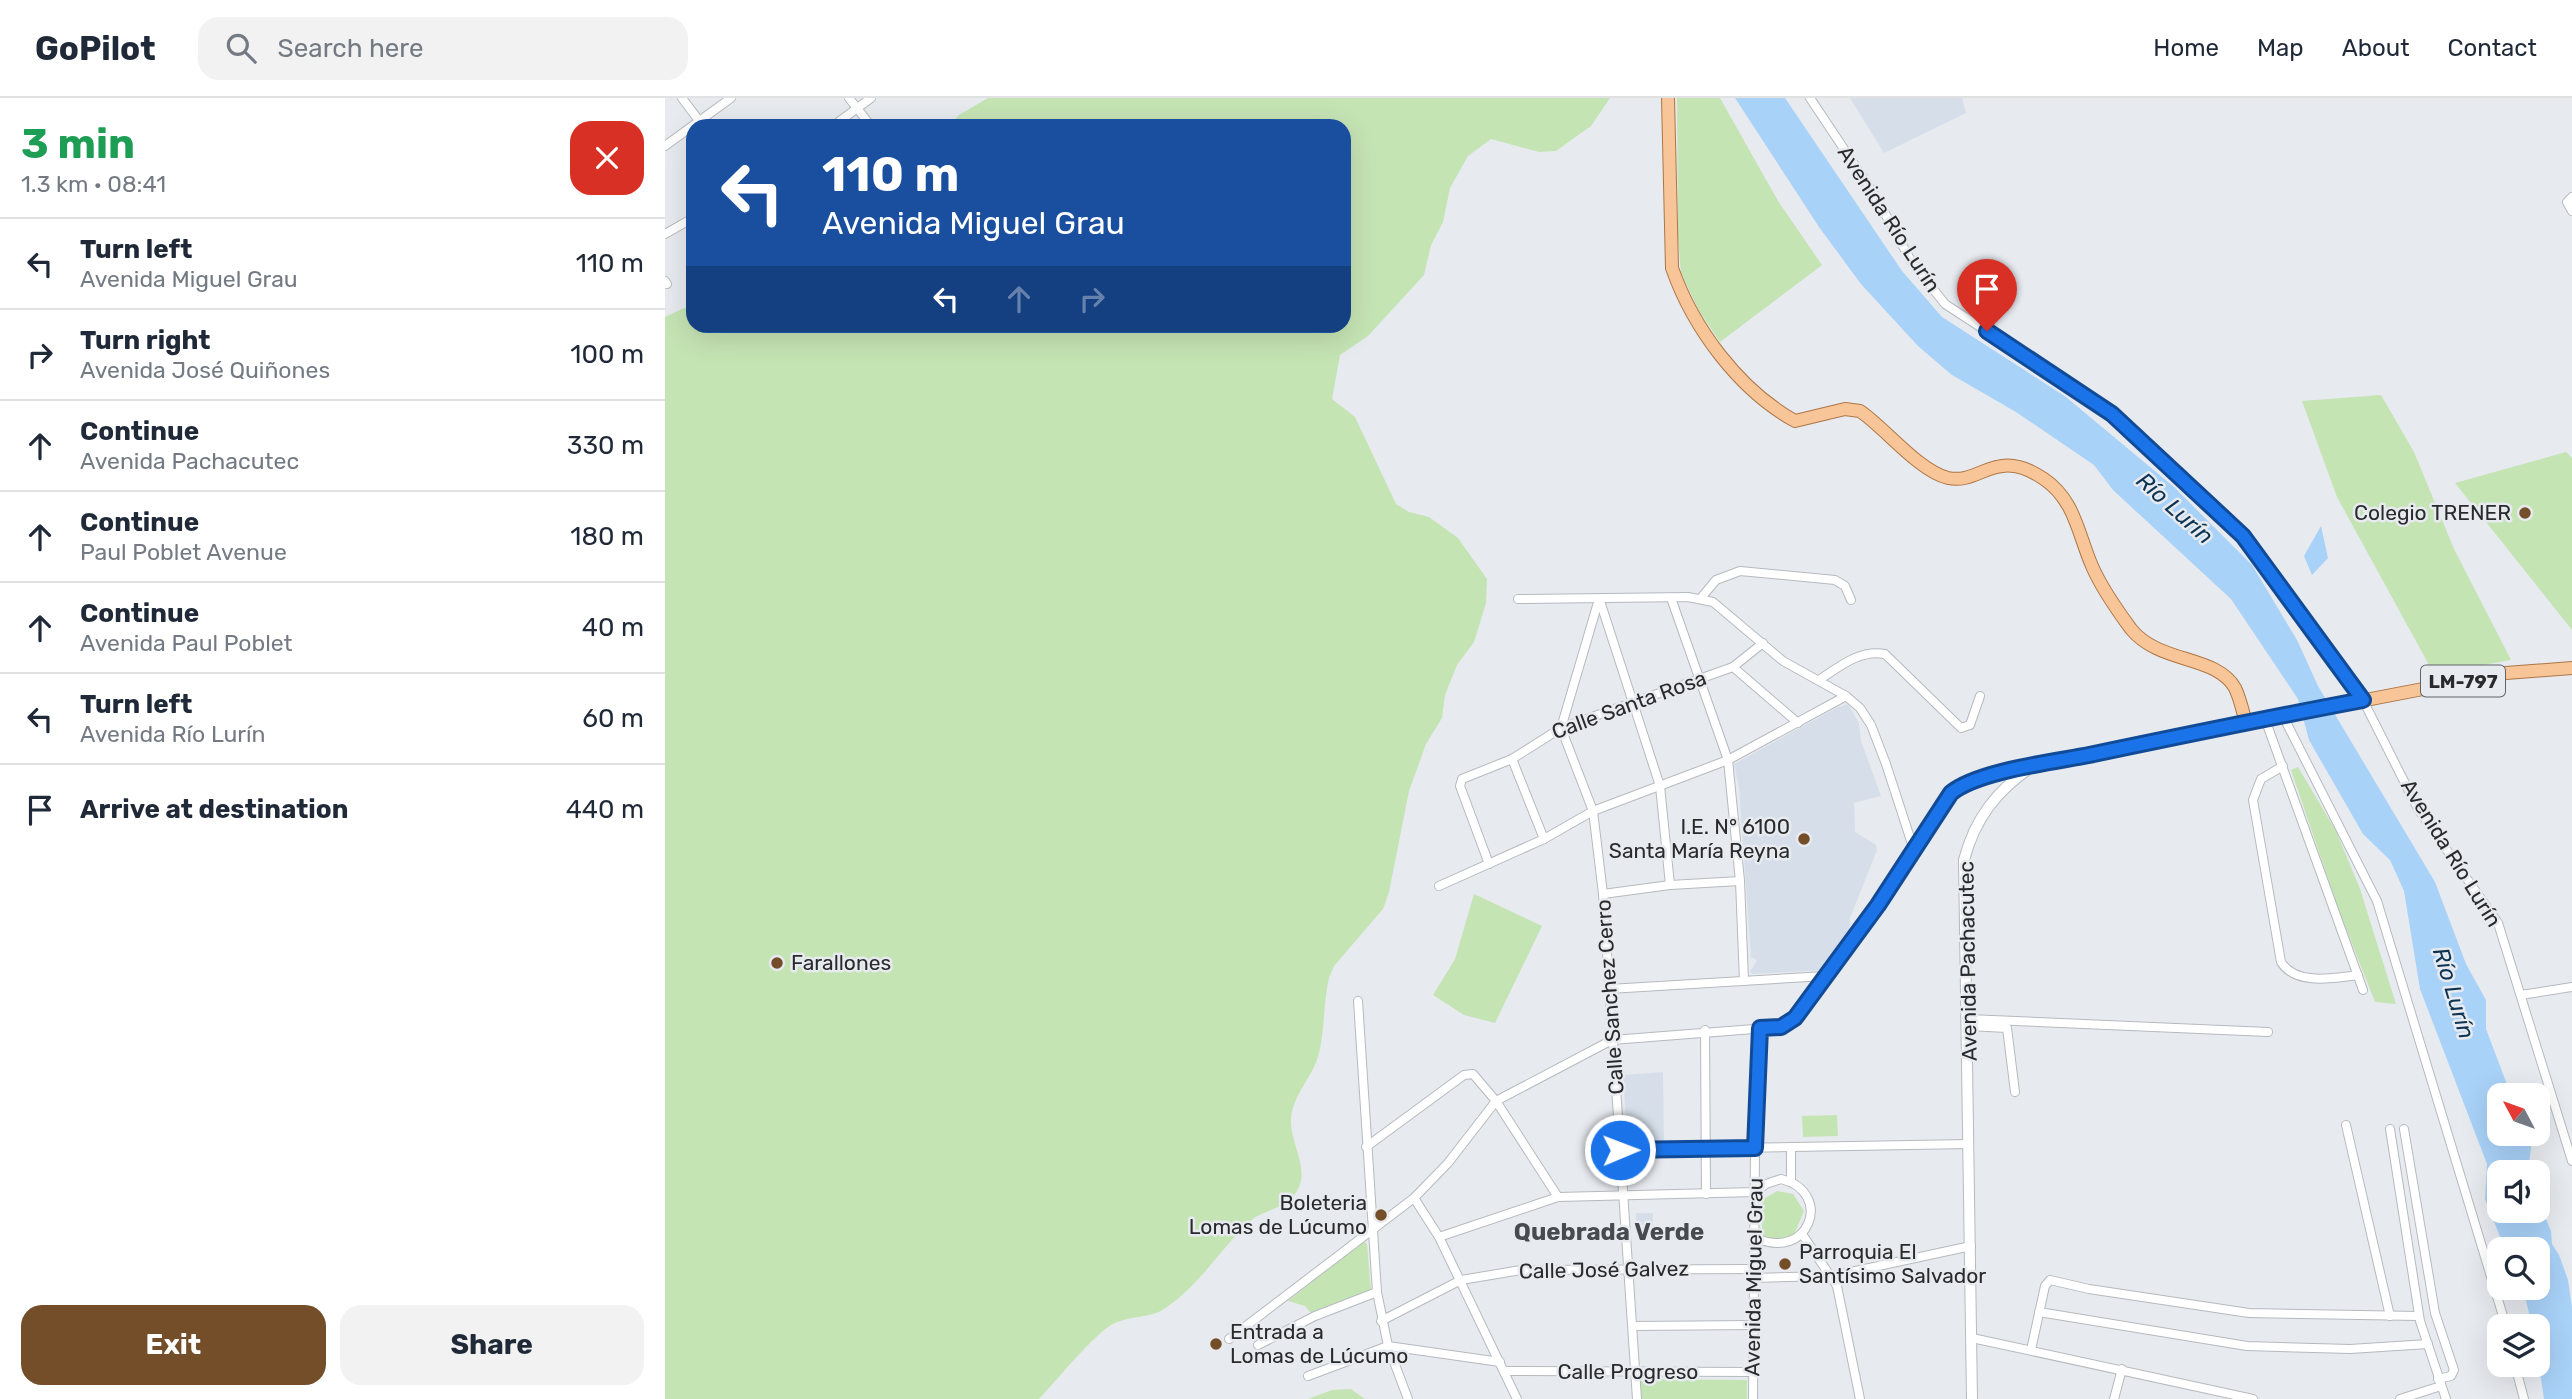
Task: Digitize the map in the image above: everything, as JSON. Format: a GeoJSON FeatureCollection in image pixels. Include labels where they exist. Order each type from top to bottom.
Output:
{"type":"FeatureCollection","features":[{"type":"Feature","properties":{"kind":"main road"},"geometry":{"type":"LineString","coordinates":[[1668,98],[1672,268],[1681,294],[1700,328],[1747,383],[1771,406],[1795,421],[1845,410],[1860,411],[1931,470],[1949,478],[2006,464],[2045,479],[2064,497],[2075,517],[2092,567],[2131,629],[2147,646],[2165,655],[2200,664],[2224,675],[2234,687],[2246,723]]}},
{"type":"Feature","properties":{"kind":"main road","name":"LM-797"},"geometry":{"type":"LineString","coordinates":[[2246,723],[2506,673],[2572,668]]}},
{"type":"Feature","properties":{"kind":"main road","name":"Avenida Pachacutec"},"geometry":{"type":"LineString","coordinates":[[1972,1399],[1968,1023],[1963,860],[1970,837],[1994,798],[2009,782],[2033,766],[2246,723]]}},
{"type":"Feature","properties":{"kind":"street"},"geometry":{"type":"LineString","coordinates":[[682,98],[698,119]]}},
{"type":"Feature","properties":{"kind":"street"},"geometry":{"type":"LineString","coordinates":[[706,119],[731,98]]}},
{"type":"Feature","properties":{"kind":"street"},"geometry":{"type":"LineString","coordinates":[[849,98],[866,119]]}},
{"type":"Feature","properties":{"kind":"street"},"geometry":{"type":"LineString","coordinates":[[842,119],[871,98]]}},
{"type":"Feature","properties":{"kind":"street","name":"Avenida Río Lurín"},"geometry":{"type":"LineString","coordinates":[[1810,98],[1875,197],[1911,261],[1945,303],[2112,414],[2243,536],[2358,701],[2418,809],[2498,923],[2572,1161]]}},
{"type":"Feature","properties":{"kind":"street"},"geometry":{"type":"LineString","coordinates":[[665,146],[686,133]]}},
{"type":"Feature","properties":{"kind":"street"},"geometry":{"type":"LineString","coordinates":[[2572,197],[2567,202],[2572,211]]}},
{"type":"Feature","properties":{"kind":"street"},"geometry":{"type":"LineString","coordinates":[[665,234],[686,222]]}},
{"type":"Feature","properties":{"kind":"street"},"geometry":{"type":"LineString","coordinates":[[1701,598],[1716,580],[1740,571],[1835,580],[1845,586],[1851,600]]}},
{"type":"Feature","properties":{"kind":"street"},"geometry":{"type":"LineString","coordinates":[[1671,598],[1728,760],[1740,881],[1744,981]]}},
{"type":"Feature","properties":{"kind":"street"},"geometry":{"type":"LineString","coordinates":[[1518,599],[1701,598],[1713,601],[1783,661],[1846,696],[1860,708],[1871,725],[1914,850]]}},
{"type":"Feature","properties":{"kind":"street"},"geometry":{"type":"LineString","coordinates":[[1599,599],[1660,786],[1670,885]]}},
{"type":"Feature","properties":{"kind":"street"},"geometry":{"type":"LineString","coordinates":[[1561,728],[1599,599]]}},
{"type":"Feature","properties":{"kind":"street","name":"Calle Santa Rosa"},"geometry":{"type":"LineString","coordinates":[[1489,864],[1460,786],[1462,779],[1512,759],[1561,728],[1733,667],[1763,643]]}},
{"type":"Feature","properties":{"kind":"street"},"geometry":{"type":"LineString","coordinates":[[1819,680],[1857,656],[1875,652],[1885,654],[1961,728],[1970,725],[1980,696]]}},
{"type":"Feature","properties":{"kind":"street"},"geometry":{"type":"LineString","coordinates":[[1733,667],[1798,723]]}},
{"type":"Feature","properties":{"kind":"street"},"geometry":{"type":"LineString","coordinates":[[1439,886],[1544,839],[1593,811],[1728,760],[1846,696]]}},
{"type":"Feature","properties":{"kind":"street"},"geometry":{"type":"LineString","coordinates":[[2287,715],[2377,901],[2502,1314]]}},
{"type":"Feature","properties":{"kind":"street"},"geometry":{"type":"LineString","coordinates":[[2265,719],[2363,990]]}},
{"type":"Feature","properties":{"kind":"street","name":"Calle Sanchez Cerro"},"geometry":{"type":"LineString","coordinates":[[1561,728],[1593,811],[1603,894],[1637,1399]]}},
{"type":"Feature","properties":{"kind":"street"},"geometry":{"type":"LineString","coordinates":[[1512,759],[1544,839]]}},
{"type":"Feature","properties":{"kind":"street"},"geometry":{"type":"LineString","coordinates":[[1229,1339],[1414,1199],[1448,1163],[1496,1101],[1612,1040],[1789,1024],[1914,850],[1951,793],[1959,786],[1978,778],[2033,766]]}},
{"type":"Feature","properties":{"kind":"street"},"geometry":{"type":"LineString","coordinates":[[2283,766],[2261,779],[2253,800],[2281,962],[2288,971],[2304,977],[2358,975]]}},
{"type":"Feature","properties":{"kind":"street"},"geometry":{"type":"LineString","coordinates":[[1603,894],[1670,885],[1740,881]]}},
{"type":"Feature","properties":{"kind":"street"},"geometry":{"type":"LineString","coordinates":[[1609,989],[1825,976]]}},
{"type":"Feature","properties":{"kind":"street"},"geometry":{"type":"LineString","coordinates":[[2521,995],[2572,986]]}},
{"type":"Feature","properties":{"kind":"street"},"geometry":{"type":"LineString","coordinates":[[1358,1001],[1377,1292],[1388,1346],[1408,1399]]}},
{"type":"Feature","properties":{"kind":"street"},"geometry":{"type":"LineString","coordinates":[[1968,1023],[2268,1032]]}},
{"type":"Feature","properties":{"kind":"street"},"geometry":{"type":"LineString","coordinates":[[1968,1023],[2007,1028],[2015,1092]]}},
{"type":"Feature","properties":{"kind":"street","name":"Avenida Miguel Grau"},"geometry":{"type":"LineString","coordinates":[[1753,1399],[1755,1148],[1760,1028]]}},
{"type":"Feature","properties":{"kind":"street"},"geometry":{"type":"LineString","coordinates":[[1705,1030],[1706,1194]]}},
{"type":"Feature","properties":{"kind":"street"},"geometry":{"type":"LineString","coordinates":[[1366,1147],[1464,1075],[1473,1074],[1496,1101],[1558,1197]]}},
{"type":"Feature","properties":{"kind":"street"},"geometry":{"type":"LineString","coordinates":[[2346,1125],[2390,1316]]}},
{"type":"Feature","properties":{"kind":"street"},"geometry":{"type":"LineString","coordinates":[[2390,1129],[2420,1316],[2446,1399]]}},
{"type":"Feature","properties":{"kind":"street"},"geometry":{"type":"LineString","coordinates":[[2400,1399],[2439,1383],[2451,1376],[2454,1370],[2435,1313],[2405,1129]]}},
{"type":"Feature","properties":{"kind":"street"},"geometry":{"type":"LineString","coordinates":[[1620,1150],[1969,1144]]}},
{"type":"Feature","properties":{"kind":"street"},"geometry":{"type":"LineString","coordinates":[[1791,1149],[1791,1181]]}},
{"type":"Feature","properties":{"kind":"street"},"geometry":{"type":"LineString","coordinates":[[1439,1237],[1558,1197],[1755,1192],[1773,1180],[1791,1181],[1807,1195],[1811,1215],[1802,1234],[1783,1244],[1772,1244],[1754,1237]]}},
{"type":"Feature","properties":{"kind":"street"},"geometry":{"type":"LineString","coordinates":[[1414,1199],[1439,1237],[1517,1399]]}},
{"type":"Feature","properties":{"kind":"street"},"geometry":{"type":"LineString","coordinates":[[1802,1234],[1832,1276],[1851,1347],[1860,1399]]}},
{"type":"Feature","properties":{"kind":"street","name":"Calle José Galvez"},"geometry":{"type":"LineString","coordinates":[[1381,1321],[1461,1280],[1521,1270],[1628,1269],[1832,1276],[1971,1246]]}},
{"type":"Feature","properties":{"kind":"street"},"geometry":{"type":"LineString","coordinates":[[2031,1350],[2045,1286],[2050,1280],[2249,1313],[2420,1316]]}},
{"type":"Feature","properties":{"kind":"street"},"geometry":{"type":"LineString","coordinates":[[1258,1345],[1315,1316],[1377,1292]]}},
{"type":"Feature","properties":{"kind":"street"},"geometry":{"type":"LineString","coordinates":[[2039,1312],[2247,1346],[2350,1349],[2428,1344]]}},
{"type":"Feature","properties":{"kind":"street"},"geometry":{"type":"LineString","coordinates":[[1633,1326],[1753,1325]]}},
{"type":"Feature","properties":{"kind":"street"},"geometry":{"type":"LineString","coordinates":[[1972,1338],[2253,1399]]}},
{"type":"Feature","properties":{"kind":"street"},"geometry":{"type":"LineString","coordinates":[[1308,1376],[1388,1346],[1500,1362]]}},
{"type":"Feature","properties":{"kind":"street"},"geometry":{"type":"LineString","coordinates":[[2114,1399],[2122,1369]]}},
{"type":"Feature","properties":{"kind":"street","name":"Calle Progreso"},"geometry":{"type":"LineString","coordinates":[[1504,1371],[1752,1372]]}},
{"type":"Feature","properties":{"kind":"street"},"geometry":{"type":"LineString","coordinates":[[2518,1377],[2524,1399]]}},
{"type":"Feature","properties":{"kind":"shaded area"},"geometry":{"type":"Polygon","coordinates":[[[1850,98],[1962,98],[1966,113],[1884,153],[1850,98]]]}},
{"type":"Feature","properties":{"kind":"shaded area","name":"I.E. N° 6100 Santa María Reyna"},"geometry":{"type":"Polygon","coordinates":[[[1848,704],[1859,723],[1861,741],[1881,796],[1854,803],[1855,832],[1876,845],[1877,850],[1850,918],[1849,933],[1823,970],[1753,974],[1750,972],[1757,960],[1751,957],[1739,788],[1734,764],[1848,704]]]}},
{"type":"Feature","properties":{"kind":"shaded area"},"geometry":{"type":"Polygon","coordinates":[[[1663,1072],[1664,1146],[1628,1147],[1623,1075],[1663,1072]]]}},
{"type":"Feature","properties":{"kind":"shaded area"},"geometry":{"type":"Polygon","coordinates":[[[1636,1213],[1653,1213],[1653,1225],[1636,1225],[1636,1213]]]}},
{"type":"Feature","properties":{"kind":"green space"},"geometry":{"type":"Polygon","coordinates":[[[988,98],[1610,98],[1591,126],[1556,151],[1539,152],[1491,139],[1468,156],[1450,188],[1443,222],[1431,245],[1424,275],[1368,336],[1340,355],[1332,399],[1355,417],[1396,504],[1409,512],[1429,517],[1458,538],[1487,579],[1486,603],[1474,642],[1457,665],[1445,695],[1442,718],[1426,744],[1409,791],[1389,892],[1383,909],[1334,966],[1329,978],[1318,1057],[1292,1111],[1291,1128],[1301,1171],[1295,1195],[1283,1205],[1248,1223],[1198,1280],[1164,1309],[1119,1321],[1105,1329],[1039,1399],[665,1399],[665,317],[686,307],[686,333],[1351,333],[1351,119],[955,119],[988,98]]]}},
{"type":"Feature","properties":{"kind":"green space"},"geometry":{"type":"Polygon","coordinates":[[[1677,98],[1720,98],[1778,201],[1822,265],[1720,342],[1699,311],[1681,273],[1678,237],[1677,98]]]}},
{"type":"Feature","properties":{"kind":"green space"},"geometry":{"type":"Polygon","coordinates":[[[2381,395],[2414,452],[2454,549],[2511,660],[2434,674],[2337,497],[2302,401],[2381,395]]]}},
{"type":"Feature","properties":{"kind":"green space","name":"Colegio TRENER"},"geometry":{"type":"Polygon","coordinates":[[[2566,452],[2572,458],[2572,630],[2455,483],[2566,452]]]}},
{"type":"Feature","properties":{"kind":"green space"},"geometry":{"type":"Polygon","coordinates":[[[2298,767],[2336,831],[2360,889],[2396,1004],[2375,1002],[2338,908],[2291,770],[2298,767]]]}},
{"type":"Feature","properties":{"kind":"green space"},"geometry":{"type":"Polygon","coordinates":[[[1474,894],[1542,926],[1495,1023],[1464,1015],[1433,995],[1455,959],[1474,894]]]}},
{"type":"Feature","properties":{"kind":"green space"},"geometry":{"type":"Polygon","coordinates":[[[1837,1115],[1838,1136],[1803,1137],[1802,1116],[1837,1115]]]}},
{"type":"Feature","properties":{"kind":"green space"},"geometry":{"type":"Polygon","coordinates":[[[1777,1191],[1793,1194],[1804,1211],[1793,1237],[1774,1241],[1762,1235],[1762,1200],[1777,1191]]]}},
{"type":"Feature","properties":{"kind":"green space"},"geometry":{"type":"Polygon","coordinates":[[[1363,1241],[1367,1244],[1371,1292],[1311,1313],[1305,1306],[1288,1301],[1363,1241]]]}},
{"type":"Feature","properties":{"kind":"green space"},"geometry":{"type":"Polygon","coordinates":[[[1639,1379],[1747,1380],[1747,1399],[1641,1399],[1639,1379]]]}},
{"type":"Feature","properties":{"kind":"green space"},"geometry":{"type":"Polygon","coordinates":[[[1351,1389],[1365,1399],[1308,1399],[1332,1390],[1351,1389]]]}},
{"type":"Feature","properties":{"kind":"water","name":"Río Lurín"},"geometry":{"type":"Polygon","coordinates":[[[1735,98],[1785,98],[1902,271],[1942,317],[2066,397],[2174,487],[2252,565],[2297,640],[2318,686],[2435,882],[2466,964],[2486,1000],[2486,1029],[2506,1083],[2487,1083],[2487,1146],[2531,1146],[2529,1160],[2487,1160],[2487,1164],[2420,989],[2404,891],[2390,860],[2363,834],[2309,740],[2298,699],[2231,599],[2113,490],[2094,465],[2016,412],[1952,375],[1918,346],[1861,284],[1819,227],[1735,98]]]}},
{"type":"Feature","properties":{"kind":"water"},"geometry":{"type":"Polygon","coordinates":[[[2321,526],[2328,558],[2312,575],[2304,556],[2321,526]]]}},
{"type":"Feature","properties":{"kind":"water"},"geometry":{"type":"Polygon","coordinates":[[[2487,1164],[2487,1204],[2485,1199],[2487,1164]]]}},
{"type":"Feature","properties":{"kind":"water"},"geometry":{"type":"Polygon","coordinates":[[[2495,1223],[2548,1223],[2552,1244],[2568,1280],[2572,1307],[2572,1399],[2544,1399],[2541,1377],[2550,1377],[2550,1314],[2529,1314],[2526,1300],[2550,1300],[2550,1237],[2500,1237],[2495,1223]]]}},
{"type":"Feature","properties":{"kind":"place","name":"Colegio TRENER"},"geometry":{"type":"Point","coordinates":[2525,513]}},
{"type":"Feature","properties":{"kind":"place","name":"I.E. N° 6100 Santa María Reyna"},"geometry":{"type":"Point","coordinates":[1804,839]}},
{"type":"Feature","properties":{"kind":"place","name":"Farallones"},"geometry":{"type":"Point","coordinates":[777,963]}},
{"type":"Feature","properties":{"kind":"place","name":"Boleteria Lomas de Lúcumo"},"geometry":{"type":"Point","coordinates":[1381,1215]}},
{"type":"Feature","properties":{"kind":"place","name":"Parroquia El Santísimo Salvador"},"geometry":{"type":"Point","coordinates":[1785,1264]}},
{"type":"Feature","properties":{"kind":"place","name":"Entrada a Lomas de Lúcumo"},"geometry":{"type":"Point","coordinates":[1216,1344]}},
{"type":"Feature","properties":{"kind":"district","name":"Quebrada Verde"},"geometry":{"type":"Point","coordinates":[1609,1232]}},
{"type":"Feature","properties":{"kind":"route"},"geometry":{"type":"LineString","coordinates":[[1620,1150],[1755,1148],[1760,1028],[1781,1027],[1795,1018],[1878,905],[1951,793],[1959,786],[1978,778],[2363,700],[2243,536],[2112,414],[1987,331]]}}]}
